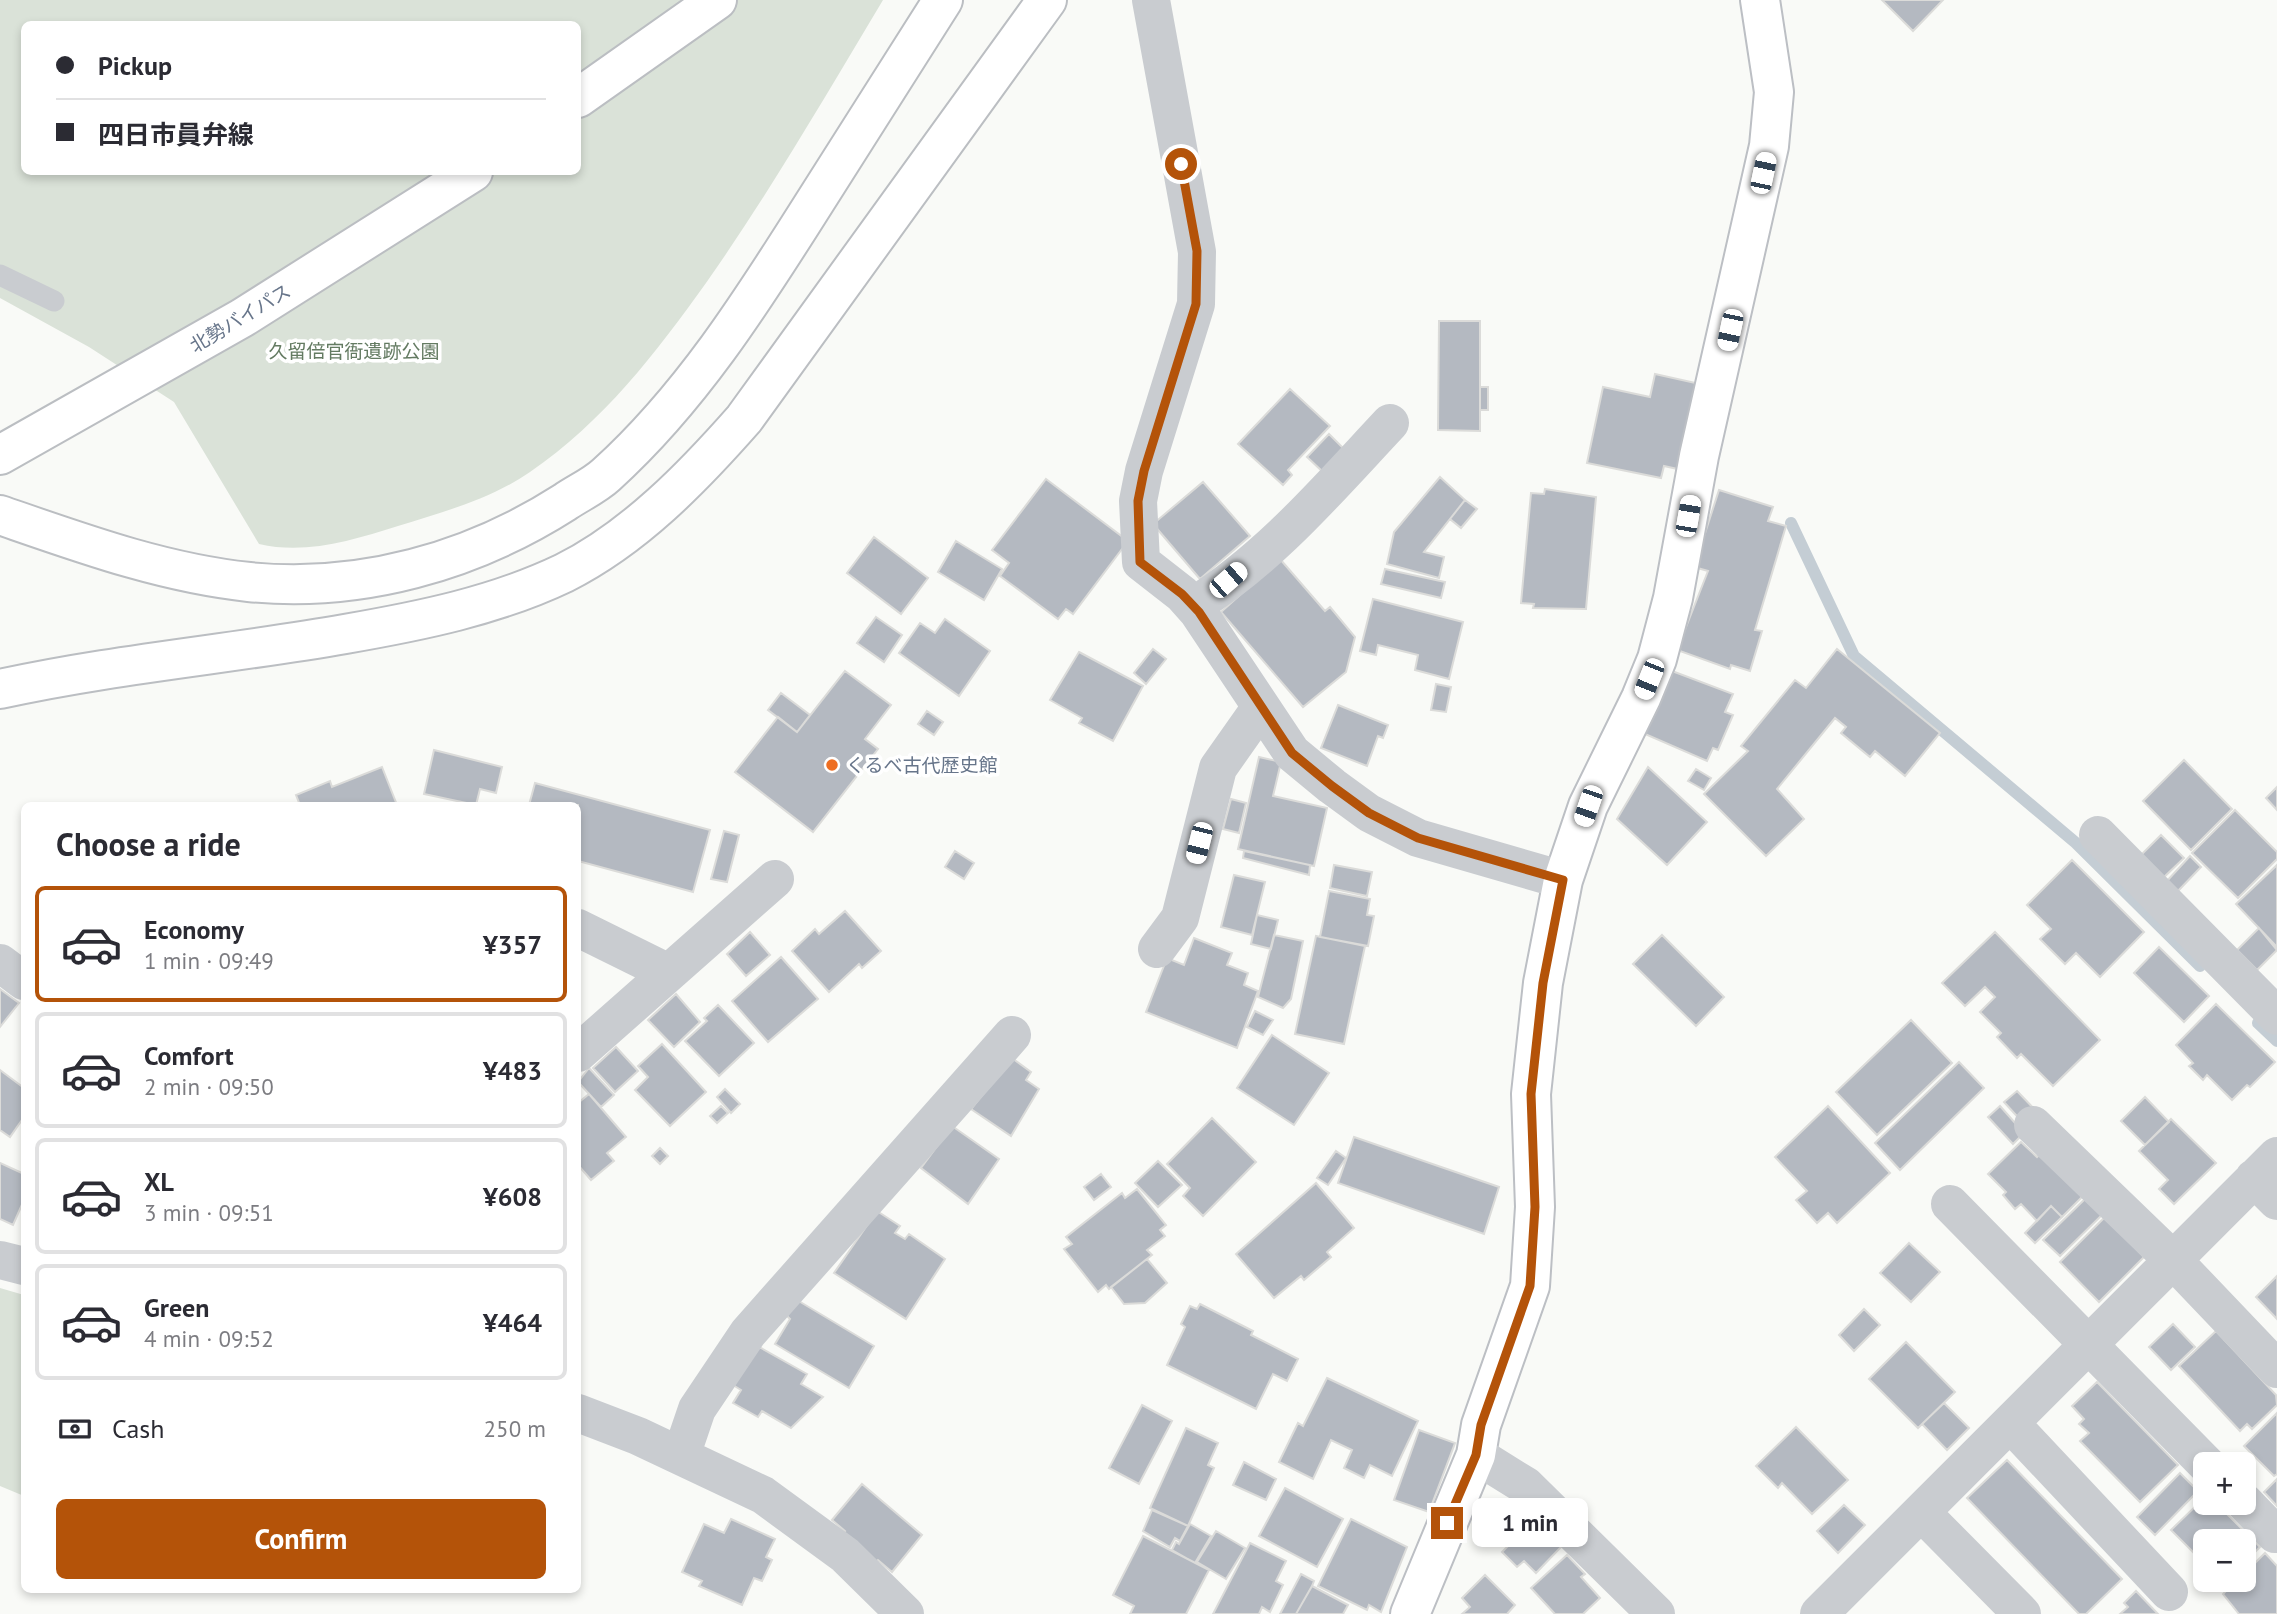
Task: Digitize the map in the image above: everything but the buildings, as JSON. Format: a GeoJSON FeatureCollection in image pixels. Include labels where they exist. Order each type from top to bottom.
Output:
{"type":"FeatureCollection","features":[{"type":"Feature","properties":{"kind":"main road"},"geometry":{"type":"LineString","coordinates":[[581,96],[717,0]]}},
{"type":"Feature","properties":{"kind":"main road"},"geometry":{"type":"LineString","coordinates":[[0,515],[174,570],[250,582],[320,584],[396,575],[459,555],[535,522],[604,477],[662,418],[718,350],[943,0]]}},
{"type":"Feature","properties":{"kind":"main road"},"geometry":{"type":"LineString","coordinates":[[0,689],[398,625],[486,604],[565,572],[649,515],[695,476],[744,419],[1047,0]]}},
{"type":"Feature","properties":{"kind":"main road"},"geometry":{"type":"LineString","coordinates":[[1409,1614],[1476,1455],[1481,1425],[1530,1286],[1535,1207],[1531,1094],[1543,983],[1563,880],[1588,806],[1657,659],[1673,598],[1699,456],[1769,146],[1774,92],[1760,0]]}},
{"type":"Feature","properties":{"kind":"main road","name":"北勢バイパス"},"geometry":{"type":"LineString","coordinates":[[0,455],[242,318],[468,175]]}},
{"type":"Feature","properties":{"kind":"street"},"geometry":{"type":"LineString","coordinates":[[1151,0],[1197,251],[1196,304],[1144,471],[1138,501],[1140,562],[1193,606],[1292,753],[1322,778],[1369,813],[1432,842],[1563,880]]}},
{"type":"Feature","properties":{"kind":"street"},"geometry":{"type":"LineString","coordinates":[[1193,606],[1300,519],[1390,424]]}},
{"type":"Feature","properties":{"kind":"street"},"geometry":{"type":"LineString","coordinates":[[1157,949],[1180,918],[1218,768],[1261,707]]}},
{"type":"Feature","properties":{"kind":"street"},"geometry":{"type":"LineString","coordinates":[[2098,835],[2277,1016]]}},
{"type":"Feature","properties":{"kind":"street"},"geometry":{"type":"LineString","coordinates":[[581,1050],[775,879]]}},
{"type":"Feature","properties":{"kind":"street"},"geometry":{"type":"LineString","coordinates":[[581,929],[667,972]]}},
{"type":"Feature","properties":{"kind":"street"},"geometry":{"type":"LineString","coordinates":[[0,962],[21,979]]}},
{"type":"Feature","properties":{"kind":"street"},"geometry":{"type":"LineString","coordinates":[[681,1456],[697,1409],[748,1333],[1012,1035]]}},
{"type":"Feature","properties":{"kind":"street"},"geometry":{"type":"LineString","coordinates":[[2034,1125],[2173,1260],[2277,1368]]}},
{"type":"Feature","properties":{"kind":"street"},"geometry":{"type":"LineString","coordinates":[[1837,1608],[1921,1512],[2173,1260],[2269,1178]]}},
{"type":"Feature","properties":{"kind":"street"},"geometry":{"type":"LineString","coordinates":[[1950,1204],[2194,1452]]}},
{"type":"Feature","properties":{"kind":"street"},"geometry":{"type":"LineString","coordinates":[[0,1260],[21,1265]]}},
{"type":"Feature","properties":{"kind":"street"},"geometry":{"type":"LineString","coordinates":[[581,1414],[681,1456],[763,1495],[845,1555],[905,1614]]}},
{"type":"Feature","properties":{"kind":"street"},"geometry":{"type":"LineString","coordinates":[[2011,1424],[2169,1592]]}},
{"type":"Feature","properties":{"kind":"street"},"geometry":{"type":"LineString","coordinates":[[1476,1455],[1526,1486],[1656,1614]]}},
{"type":"Feature","properties":{"kind":"street"},"geometry":{"type":"LineString","coordinates":[[1921,1512],[2022,1614]]}},
{"type":"Feature","properties":{"kind":"street"},"geometry":{"type":"LineString","coordinates":[[2256,1514],[2275,1534]]}},
{"type":"Feature","properties":{"kind":"lane"},"geometry":{"type":"LineString","coordinates":[[0,275],[54,301]]}},
{"type":"Feature","properties":{"kind":"green space","name":"久留倍官衙遺跡公園"},"geometry":{"type":"Polygon","coordinates":[[[0,0],[883,0],[753,214],[706,283],[647,361],[605,409],[557,452],[530,472],[483,497],[364,536],[329,544],[294,548],[259,544],[174,402],[89,347],[0,298],[0,0]]]}},
{"type":"Feature","properties":{"kind":"green space"},"geometry":{"type":"Polygon","coordinates":[[[0,1288],[21,1294],[21,1495],[0,1486],[0,1288]]]}},
{"type":"Feature","properties":{"kind":"waterway"},"geometry":{"type":"LineString","coordinates":[[1791,523],[1854,656],[2076,843],[2200,966]]}},
{"type":"Feature","properties":{"kind":"waterway"},"geometry":{"type":"LineString","coordinates":[[2258,1023],[2277,1041]]}},
{"type":"Feature","properties":{"kind":"place","name":"くるべ古代歴史館"},"geometry":{"type":"Point","coordinates":[832,765]}},
{"type":"Feature","properties":{"kind":"route"},"geometry":{"type":"LineString","coordinates":[[1181,164],[1197,251],[1196,304],[1144,471],[1138,501],[1140,562],[1182,594],[1199,612],[1292,753],[1332,786],[1369,813],[1418,838],[1530,868],[1563,880],[1543,983],[1531,1094],[1535,1207],[1530,1286],[1481,1425],[1476,1455],[1447,1523]]}}]}
